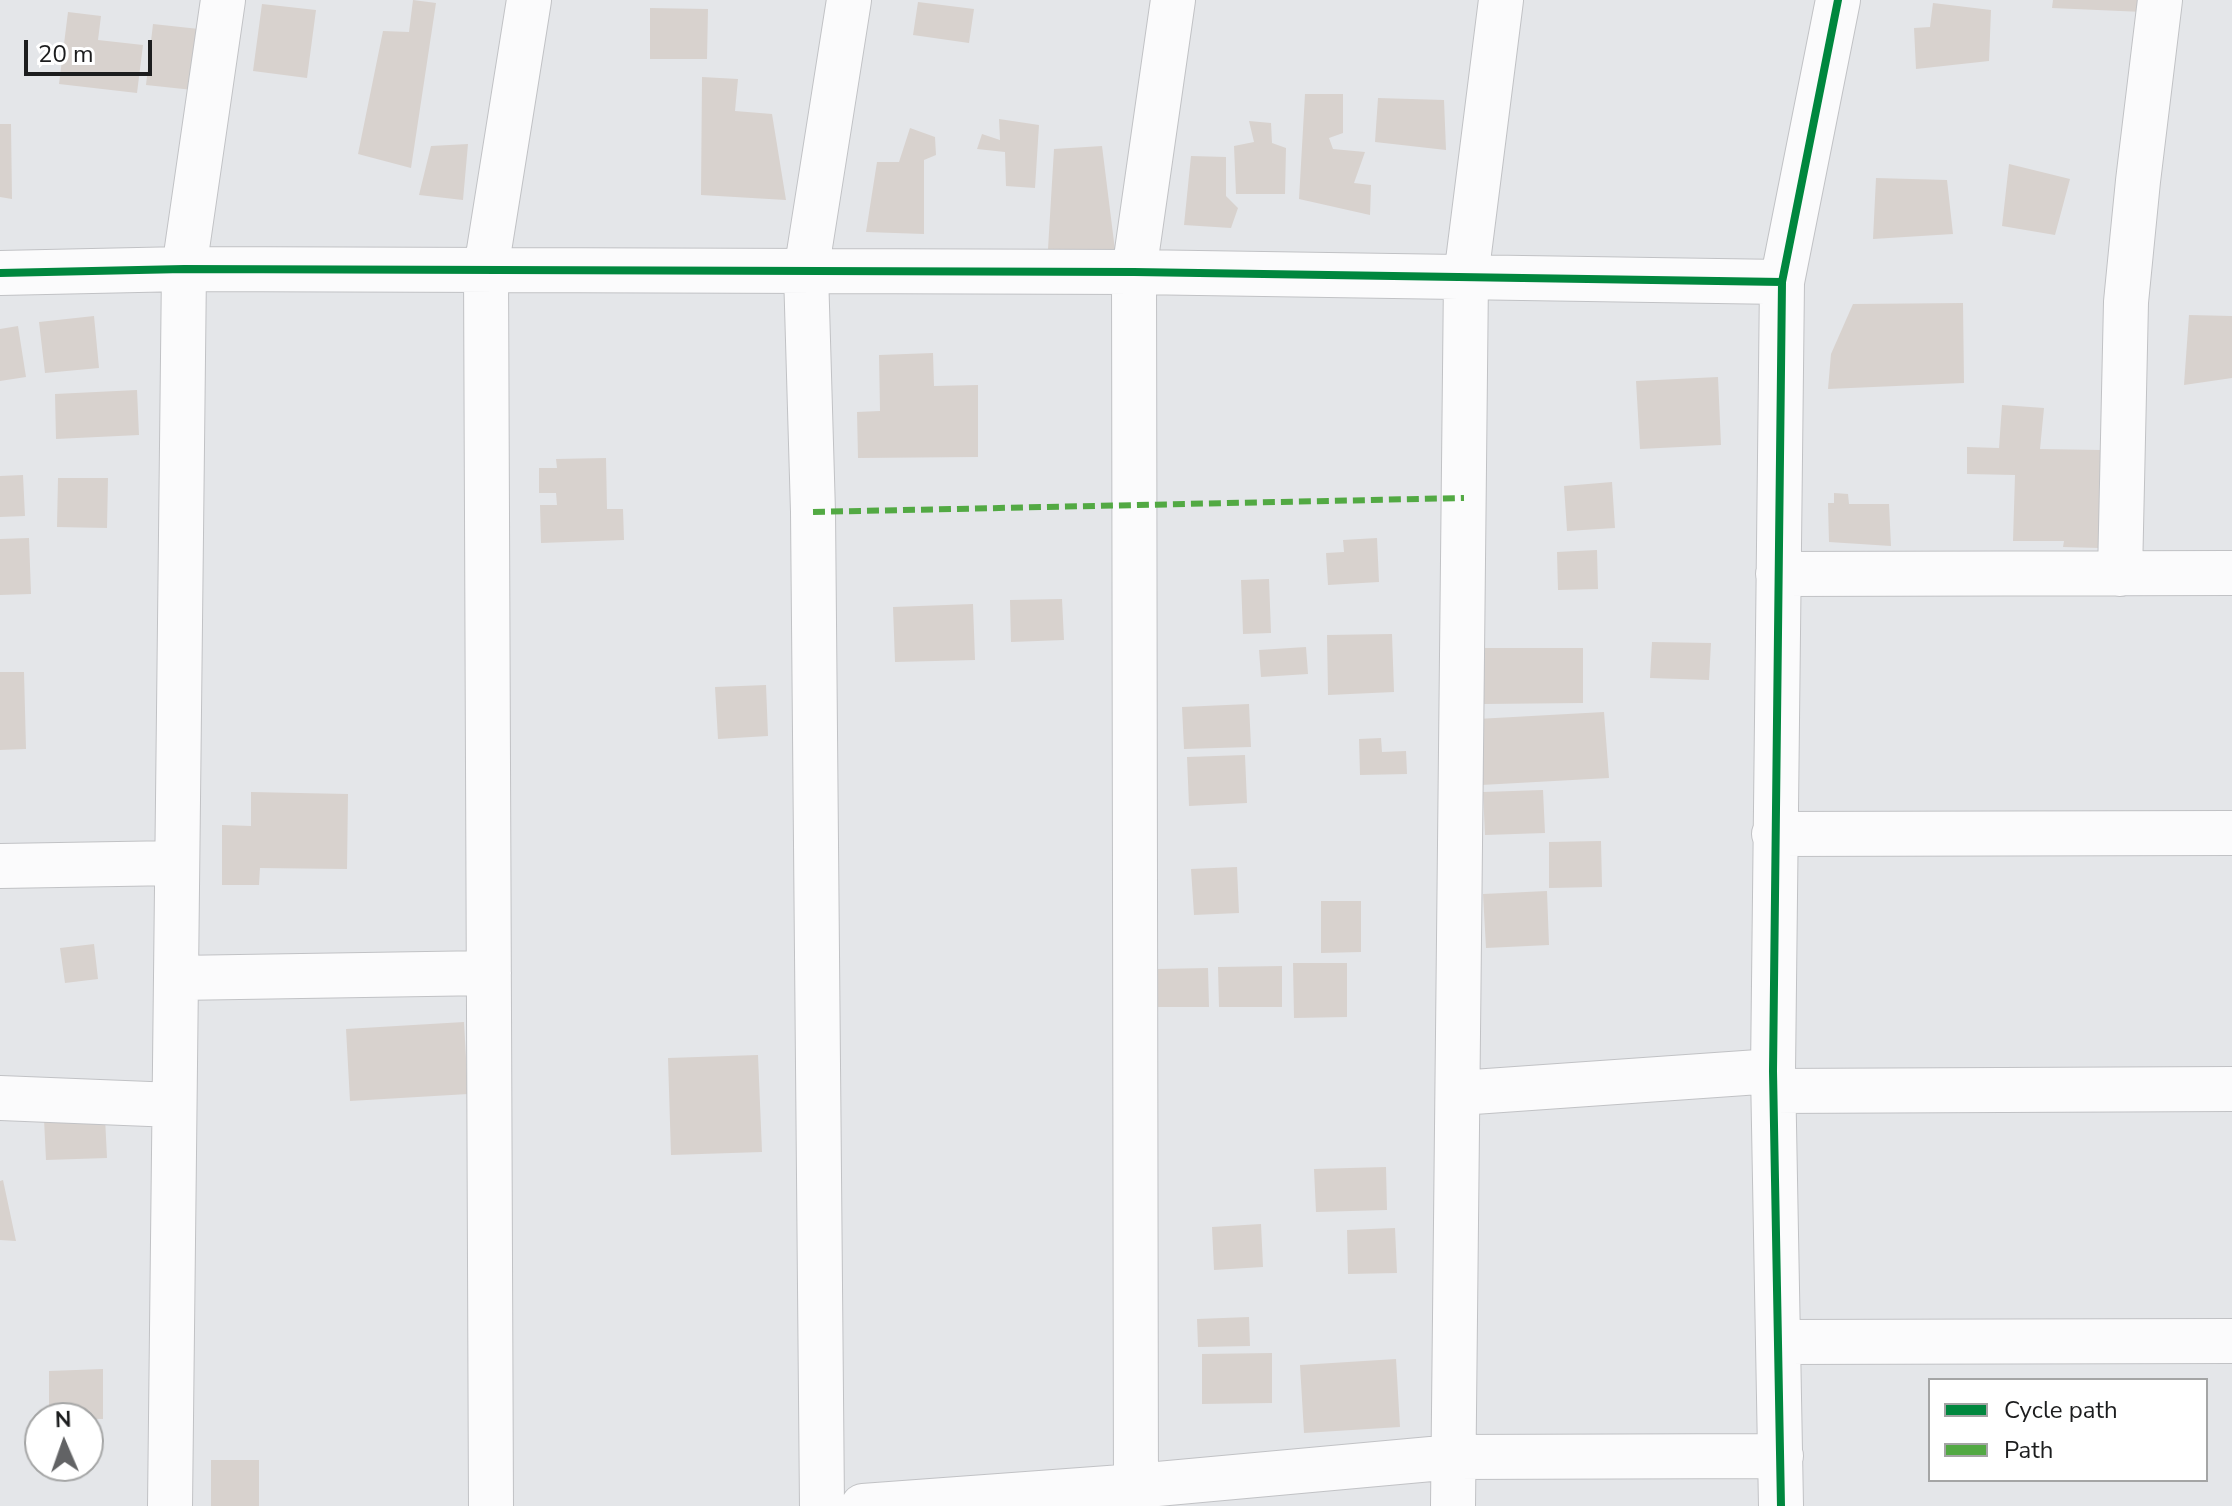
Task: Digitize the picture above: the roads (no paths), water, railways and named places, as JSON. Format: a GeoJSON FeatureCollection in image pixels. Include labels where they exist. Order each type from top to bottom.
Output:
{"type":"FeatureCollection","features":[{"type":"Feature","properties":{"kind":"street"},"geometry":{"type":"LineString","coordinates":[[170,1506],[184,269],[223,0]]}},
{"type":"Feature","properties":{"kind":"street"},"geometry":{"type":"LineString","coordinates":[[491,1506],[486,269],[529,0]]}},
{"type":"Feature","properties":{"kind":"street"},"geometry":{"type":"LineString","coordinates":[[822,1506],[813,544],[806,272],[849,0]]}},
{"type":"Feature","properties":{"kind":"street"},"geometry":{"type":"LineString","coordinates":[[1136,1496],[1134,272],[1173,0]]}},
{"type":"Feature","properties":{"kind":"street"},"geometry":{"type":"LineString","coordinates":[[1453,1506],[1466,277],[1501,0]]}},
{"type":"Feature","properties":{"kind":"street"},"geometry":{"type":"LineString","coordinates":[[1781,1506],[1773,1081],[1782,282],[1838,0]]}},
{"type":"Feature","properties":{"kind":"street"},"geometry":{"type":"LineString","coordinates":[[2120,574],[2126,302],[2160,0]]}},
{"type":"Feature","properties":{"kind":"street"},"geometry":{"type":"LineString","coordinates":[[0,273],[184,269],[1134,272],[1782,282]]}},
{"type":"Feature","properties":{"kind":"street"},"geometry":{"type":"LineString","coordinates":[[1778,574],[2232,573]]}},
{"type":"Feature","properties":{"kind":"street"},"geometry":{"type":"LineString","coordinates":[[1774,834],[2232,833]]}},
{"type":"Feature","properties":{"kind":"street"},"geometry":{"type":"LineString","coordinates":[[0,866],[177,863]]}},
{"type":"Feature","properties":{"kind":"street"},"geometry":{"type":"LineString","coordinates":[[177,978],[489,973]]}},
{"type":"Feature","properties":{"kind":"street"},"geometry":{"type":"LineString","coordinates":[[1459,1093],[1773,1081],[2232,1089]]}},
{"type":"Feature","properties":{"kind":"street"},"geometry":{"type":"LineString","coordinates":[[0,1098],[174,1105]]}},
{"type":"Feature","properties":{"kind":"street"},"geometry":{"type":"LineString","coordinates":[[1780,1342],[2232,1341]]}},
{"type":"Feature","properties":{"kind":"street"},"geometry":{"type":"LineString","coordinates":[[863,1506],[1136,1496],[1453,1457],[1781,1456]]}}]}
